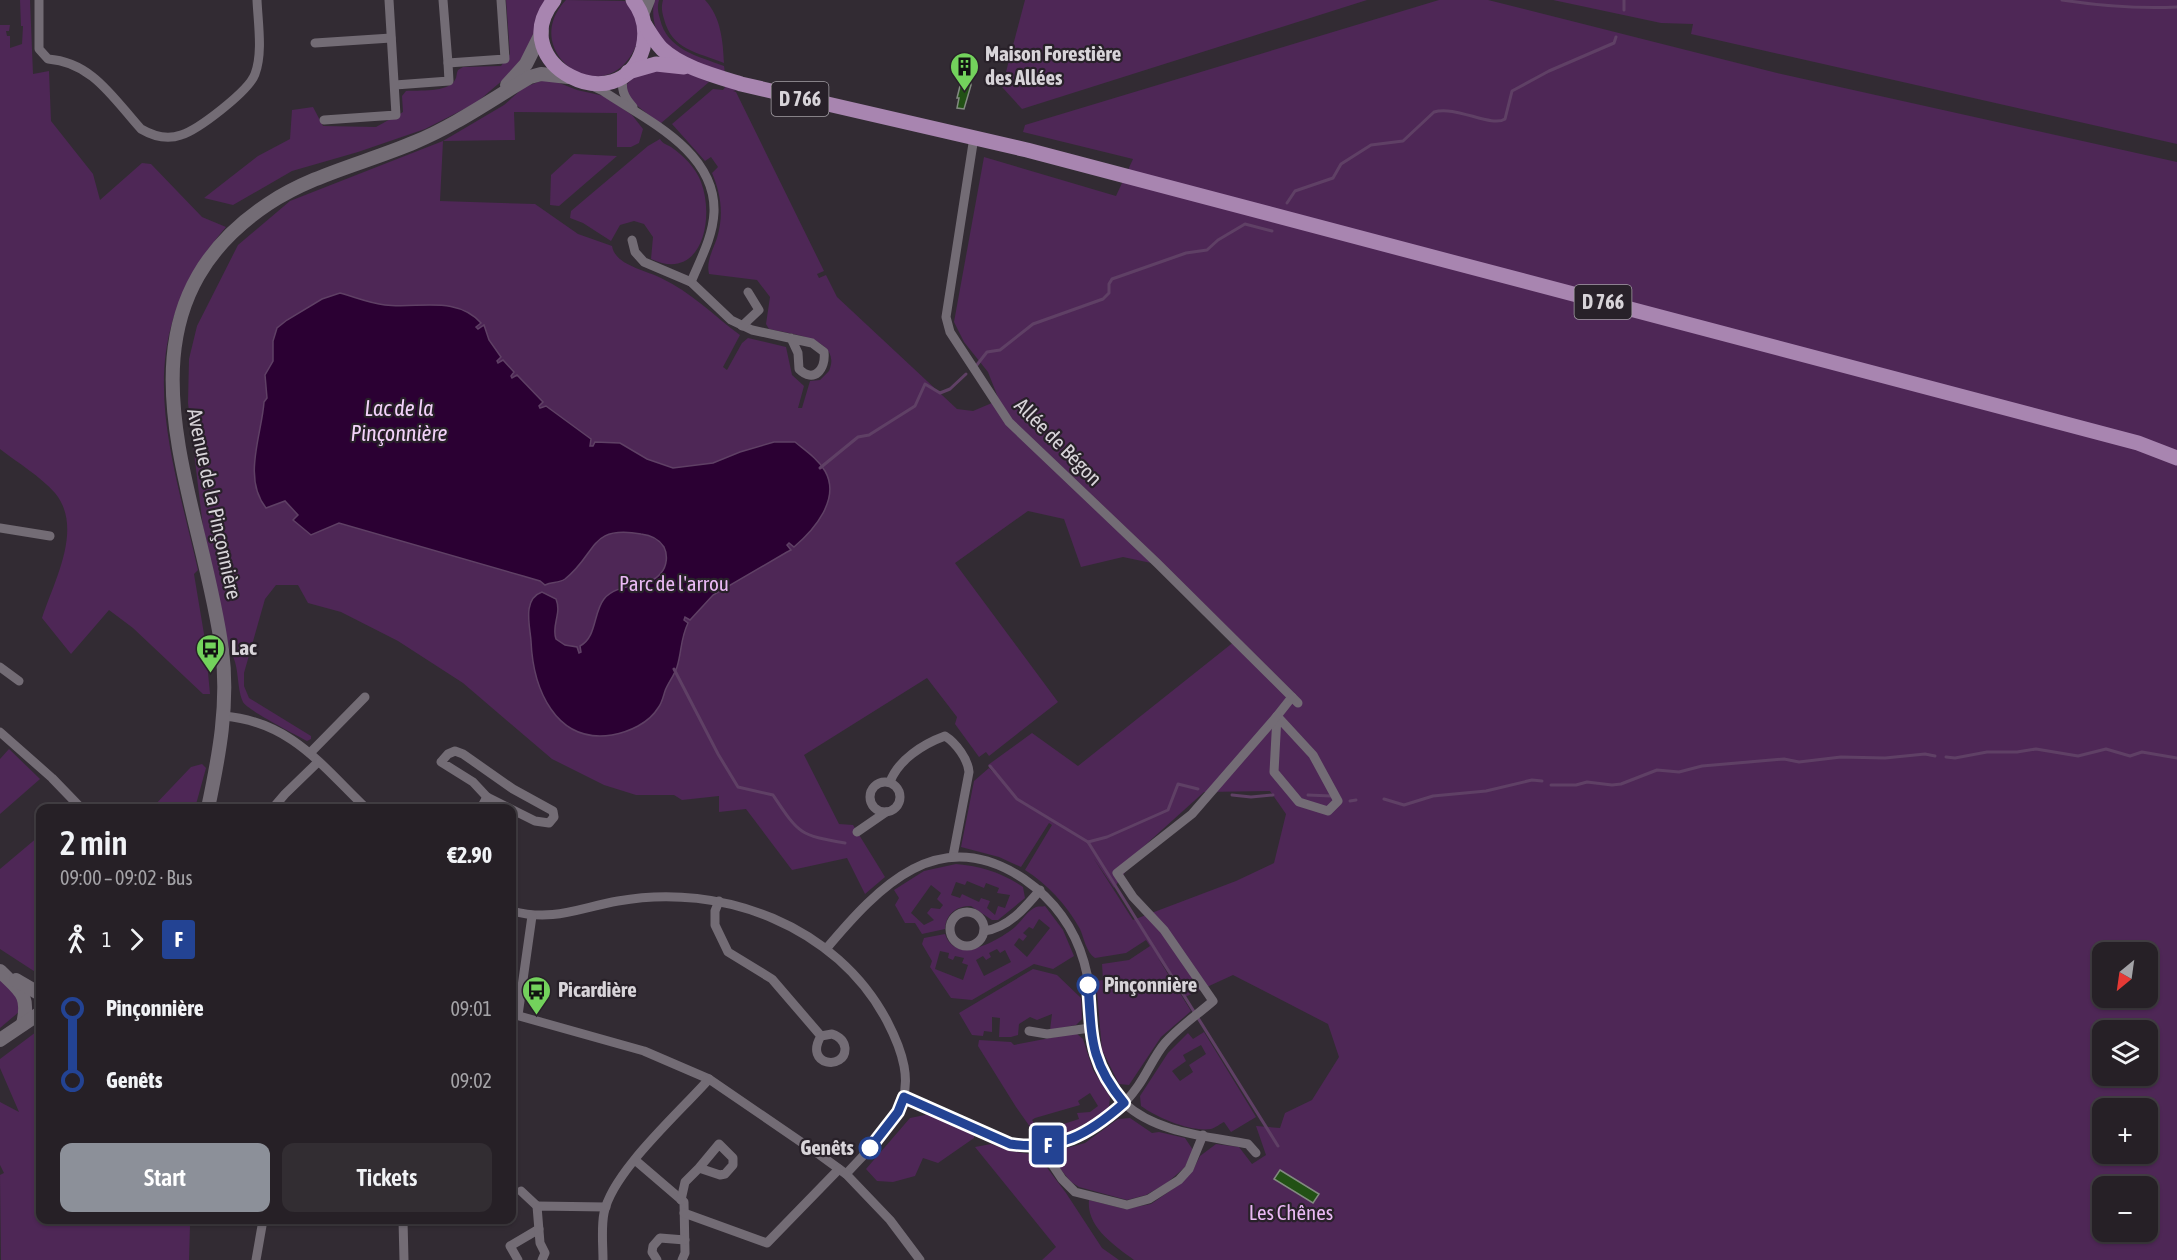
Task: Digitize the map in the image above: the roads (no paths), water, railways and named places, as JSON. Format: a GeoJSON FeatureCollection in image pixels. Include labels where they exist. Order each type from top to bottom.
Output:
{"type":"FeatureCollection","features":[{"type":"Feature","properties":{"kind":"main road"},"geometry":{"type":"LineString","coordinates":[[554,0],[546,12],[542,33],[549,58],[568,77],[587,84],[606,83],[625,74],[642,51],[643,20],[648,0]]}},
{"type":"Feature","properties":{"kind":"main road","name":"D 766"},"geometry":{"type":"LineString","coordinates":[[633,0],[661,48],[669,55],[704,71],[757,88],[974,137],[2115,437],[2177,458]]}},
{"type":"Feature","properties":{"kind":"main road","name":"Avenue de la Pinçonnière"},"geometry":{"type":"LineString","coordinates":[[494,97],[526,64],[542,33]]}},
{"type":"Feature","properties":{"kind":"main road","name":"D 766"},"geometry":{"type":"LineString","coordinates":[[625,74],[656,64],[704,71]]}},
{"type":"Feature","properties":{"kind":"main road","name":"Avenue de la Pinçonnière"},"geometry":{"type":"LineString","coordinates":[[209,804],[219,760],[224,716],[222,652],[175,432],[171,381],[178,331],[196,282],[209,260],[243,223],[290,190],[318,177],[423,139],[530,77],[541,74],[568,77]]}},
{"type":"Feature","properties":{"kind":"main road"},"geometry":{"type":"LineString","coordinates":[[0,970],[36,992]]}},
{"type":"Feature","properties":{"kind":"main road"},"geometry":{"type":"LineString","coordinates":[[0,970],[22,992],[27,1006],[23,1024]]}},
{"type":"Feature","properties":{"kind":"main road"},"geometry":{"type":"LineString","coordinates":[[0,1040],[36,1014]]}},
{"type":"Feature","properties":{"kind":"street"},"geometry":{"type":"LineString","coordinates":[[39,0],[39,49],[48,59],[65,60],[83,68],[141,129],[150,134],[170,137],[193,129],[243,93],[251,83],[258,61],[257,0]]}},
{"type":"Feature","properties":{"kind":"street"},"geometry":{"type":"LineString","coordinates":[[324,120],[396,115],[389,0]]}},
{"type":"Feature","properties":{"kind":"street"},"geometry":{"type":"LineString","coordinates":[[395,85],[449,81],[443,0]]}},
{"type":"Feature","properties":{"kind":"street"},"geometry":{"type":"LineString","coordinates":[[448,63],[505,59],[501,0]]}},
{"type":"Feature","properties":{"kind":"street"},"geometry":{"type":"LineString","coordinates":[[315,43],[391,38]]}},
{"type":"Feature","properties":{"kind":"street"},"geometry":{"type":"LineString","coordinates":[[625,74],[622,89],[624,95],[643,118]]}},
{"type":"Feature","properties":{"kind":"street"},"geometry":{"type":"LineString","coordinates":[[587,84],[603,91],[686,149],[706,174],[711,189],[714,213],[707,245],[691,282]]}},
{"type":"Feature","properties":{"kind":"street","name":"Allée de Bégon"},"geometry":{"type":"LineString","coordinates":[[974,137],[946,317],[950,332],[1009,422],[1149,555],[1295,700],[1277,716]]}},
{"type":"Feature","properties":{"kind":"street"},"geometry":{"type":"LineString","coordinates":[[632,240],[635,252],[644,262],[691,282],[731,320],[742,326],[812,343],[824,352],[826,363],[820,372],[812,375],[803,374],[799,369],[798,353],[791,338]]}},
{"type":"Feature","properties":{"kind":"street"},"geometry":{"type":"LineString","coordinates":[[742,326],[759,310],[748,291]]}},
{"type":"Feature","properties":{"kind":"street"},"geometry":{"type":"LineString","coordinates":[[0,528],[50,536]]}},
{"type":"Feature","properties":{"kind":"street"},"geometry":{"type":"LineString","coordinates":[[0,667],[19,681]]}},
{"type":"Feature","properties":{"kind":"street"},"geometry":{"type":"LineString","coordinates":[[310,753],[365,697]]}},
{"type":"Feature","properties":{"kind":"street"},"geometry":{"type":"LineString","coordinates":[[224,716],[254,720],[295,741],[362,804]]}},
{"type":"Feature","properties":{"kind":"street"},"geometry":{"type":"LineString","coordinates":[[1277,716],[1313,755],[1338,801],[1328,811],[1299,802],[1274,772],[1277,716]]}},
{"type":"Feature","properties":{"kind":"street"},"geometry":{"type":"LineString","coordinates":[[904,1097],[1010,1144],[1040,1146],[1055,1145],[1083,1134],[1097,1126],[1124,1103],[1164,1045],[1213,1001],[1164,930],[1133,897],[1117,873],[1192,813],[1277,716]]}},
{"type":"Feature","properties":{"kind":"street"},"geometry":{"type":"LineString","coordinates":[[0,732],[52,778],[77,804]]}},
{"type":"Feature","properties":{"kind":"street"},"geometry":{"type":"LineString","coordinates":[[890,782],[894,769],[902,761],[938,738],[945,736],[950,740],[968,763],[969,772],[953,856]]}},
{"type":"Feature","properties":{"kind":"street"},"geometry":{"type":"LineString","coordinates":[[502,804],[485,795],[473,782],[441,762],[448,754],[455,751],[464,754],[495,777],[553,811],[554,817],[549,823],[535,821],[516,811]]}},
{"type":"Feature","properties":{"kind":"street"},"geometry":{"type":"LineString","coordinates":[[276,804],[318,762]]}},
{"type":"Feature","properties":{"kind":"street"},"geometry":{"type":"LineString","coordinates":[[482,804],[495,777]]}},
{"type":"Feature","properties":{"kind":"street"},"geometry":{"type":"LineString","coordinates":[[857,832],[886,812],[896,808],[900,798],[898,788],[890,782],[879,783],[872,790],[871,800],[876,809],[886,812]]}},
{"type":"Feature","properties":{"kind":"street"},"geometry":{"type":"LineString","coordinates":[[826,949],[844,928],[894,880],[921,864],[953,856],[969,856],[1002,867],[1040,890],[1062,915],[1079,946],[1085,964],[1094,1053],[1100,1070],[1124,1103],[1158,1124],[1248,1144],[1256,1153]]}},
{"type":"Feature","properties":{"kind":"street"},"geometry":{"type":"LineString","coordinates":[[984,931],[1006,924],[1040,890]]}},
{"type":"Feature","properties":{"kind":"street"},"geometry":{"type":"LineString","coordinates":[[516,912],[532,916],[575,913],[618,901],[667,897],[719,901],[744,907],[775,918],[826,949],[850,968],[884,1015],[904,1057],[906,1082],[904,1097],[898,1112],[886,1130],[767,1243],[684,1214]]}},
{"type":"Feature","properties":{"kind":"street"},"geometry":{"type":"LineString","coordinates":[[719,901],[715,910],[715,925],[728,952],[772,979],[820,1036]]}},
{"type":"Feature","properties":{"kind":"street"},"geometry":{"type":"LineString","coordinates":[[516,1008],[532,916]]}},
{"type":"Feature","properties":{"kind":"street"},"geometry":{"type":"LineString","coordinates":[[516,1014],[644,1051],[709,1079],[842,1172],[890,1220],[920,1260]]}},
{"type":"Feature","properties":{"kind":"street"},"geometry":{"type":"LineString","coordinates":[[1029,1031],[1047,1034],[1090,1028]]}},
{"type":"Feature","properties":{"kind":"street"},"geometry":{"type":"LineString","coordinates":[[603,1260],[603,1215],[616,1184],[709,1079]]}},
{"type":"Feature","properties":{"kind":"street"},"geometry":{"type":"LineString","coordinates":[[1040,1146],[1067,1186],[1089,1196],[1127,1205],[1149,1199],[1179,1180],[1189,1169],[1203,1135]]}},
{"type":"Feature","properties":{"kind":"street"},"geometry":{"type":"LineString","coordinates":[[635,1160],[684,1202],[686,1252],[682,1260]]}},
{"type":"Feature","properties":{"kind":"street"},"geometry":{"type":"LineString","coordinates":[[681,1200],[685,1182],[699,1168]]}},
{"type":"Feature","properties":{"kind":"street"},"geometry":{"type":"LineString","coordinates":[[521,1191],[537,1206],[540,1243],[545,1253],[542,1260]]}},
{"type":"Feature","properties":{"kind":"street"},"geometry":{"type":"LineString","coordinates":[[537,1206],[606,1207]]}},
{"type":"Feature","properties":{"kind":"street"},"geometry":{"type":"LineString","coordinates":[[256,1260],[262,1224]]}},
{"type":"Feature","properties":{"kind":"street"},"geometry":{"type":"LineString","coordinates":[[404,1224],[404,1260]]}},
{"type":"Feature","properties":{"kind":"street"},"geometry":{"type":"LineString","coordinates":[[518,1260],[510,1246],[539,1229]]}},
{"type":"Feature","properties":{"kind":"street"},"geometry":{"type":"LineString","coordinates":[[657,1260],[652,1252],[652,1246],[660,1238],[685,1240]]}},
{"type":"Feature","properties":{"kind":"water","name":"Lac de la Pinçonnière"},"geometry":{"type":"Polygon","coordinates":[[[340,293],[379,304],[448,306],[471,314],[481,323],[476,327],[478,329],[484,325],[489,340],[501,357],[498,363],[503,360],[514,372],[512,378],[517,375],[543,402],[540,408],[546,406],[591,439],[590,446],[593,446],[595,442],[620,443],[647,459],[673,468],[713,463],[774,442],[795,442],[825,471],[830,492],[823,513],[810,532],[794,547],[789,543],[787,545],[791,550],[713,595],[690,620],[685,617],[684,620],[688,623],[677,667],[660,704],[649,718],[632,729],[612,735],[592,735],[576,731],[562,722],[542,694],[533,659],[529,607],[532,600],[542,592],[556,599],[558,610],[556,639],[565,645],[577,647],[579,653],[581,652],[580,646],[589,637],[598,611],[610,593],[649,582],[663,570],[666,564],[666,553],[662,544],[657,540],[651,536],[624,532],[602,537],[565,579],[545,585],[540,581],[339,523],[311,535],[293,520],[298,515],[285,501],[266,508],[259,496],[255,483],[255,456],[264,402],[267,398],[265,375],[273,361],[273,341],[277,328],[322,299],[340,293]]]}},
{"type":"Feature","properties":{"kind":"waterway"},"geometry":{"type":"LineString","coordinates":[[1624,0],[1624,10]]}},
{"type":"Feature","properties":{"kind":"waterway"},"geometry":{"type":"LineString","coordinates":[[2062,0],[2148,8],[2177,7]]}},
{"type":"Feature","properties":{"kind":"waterway"},"geometry":{"type":"LineString","coordinates":[[1287,203],[1295,191],[1333,178],[1341,164],[1371,145],[1403,141],[1434,112],[1452,111],[1491,121],[1505,119],[1512,91],[1549,71],[1614,43],[1616,37]]}},
{"type":"Feature","properties":{"kind":"waterway"},"geometry":{"type":"LineString","coordinates":[[976,366],[987,352],[1000,350],[1033,324],[1103,299],[1109,293],[1109,284],[1112,279],[1186,253],[1207,250],[1218,240],[1245,224],[1272,231]]}},
{"type":"Feature","properties":{"kind":"waterway"},"geometry":{"type":"LineString","coordinates":[[820,468],[858,437],[869,435],[915,406],[925,384],[940,393],[950,389],[966,374]]}},
{"type":"Feature","properties":{"kind":"waterway"},"geometry":{"type":"LineString","coordinates":[[674,669],[718,754],[738,787],[773,795],[795,825],[809,835],[845,843]]}},
{"type":"Feature","properties":{"kind":"waterway"},"geometry":{"type":"LineString","coordinates":[[1946,757],[2036,749],[2078,756],[2106,749],[2130,756],[2142,752],[2177,758]]}},
{"type":"Feature","properties":{"kind":"waterway"},"geometry":{"type":"LineString","coordinates":[[1551,785],[1576,785],[1587,782],[1621,784],[1657,770],[1679,772],[1702,766],[1784,759],[1799,762],[1841,757],[1885,758],[1925,754],[1935,756]]}},
{"type":"Feature","properties":{"kind":"waterway"},"geometry":{"type":"LineString","coordinates":[[990,766],[1017,799],[1088,842],[1278,1146]]}},
{"type":"Feature","properties":{"kind":"waterway"},"geometry":{"type":"LineString","coordinates":[[1384,799],[1404,805],[1433,796],[1486,791],[1532,780],[1542,781]]}},
{"type":"Feature","properties":{"kind":"waterway"},"geometry":{"type":"LineString","coordinates":[[1088,842],[1107,837],[1168,810],[1178,784],[1198,789]]}},
{"type":"Feature","properties":{"kind":"waterway"},"geometry":{"type":"LineString","coordinates":[[1232,795],[1251,797],[1273,795]]}},
{"type":"Feature","properties":{"kind":"waterway"},"geometry":{"type":"LineString","coordinates":[[1308,795],[1331,796]]}},
{"type":"Feature","properties":{"kind":"waterway"},"geometry":{"type":"LineString","coordinates":[[1350,801],[1356,800]]}},
{"type":"Feature","properties":{"kind":"place","name":"Maison Forestière des Allées"},"geometry":{"type":"Point","coordinates":[964,92]}},
{"type":"Feature","properties":{"kind":"place","name":"Lac"},"geometry":{"type":"Point","coordinates":[210,674]}},
{"type":"Feature","properties":{"kind":"place","name":"Pinçonnière"},"geometry":{"type":"Point","coordinates":[1088,985]}},
{"type":"Feature","properties":{"kind":"place","name":"Picardière"},"geometry":{"type":"Point","coordinates":[537,1016]}},
{"type":"Feature","properties":{"kind":"place","name":"Genêts"},"geometry":{"type":"Point","coordinates":[870,1148]}},
{"type":"Feature","properties":{"kind":"park label","name":"Parc de l'arrou"},"geometry":{"type":"Point","coordinates":[674,584]}},
{"type":"Feature","properties":{"kind":"park label","name":"Les Chênes"},"geometry":{"type":"Point","coordinates":[1291,1213]}}]}
